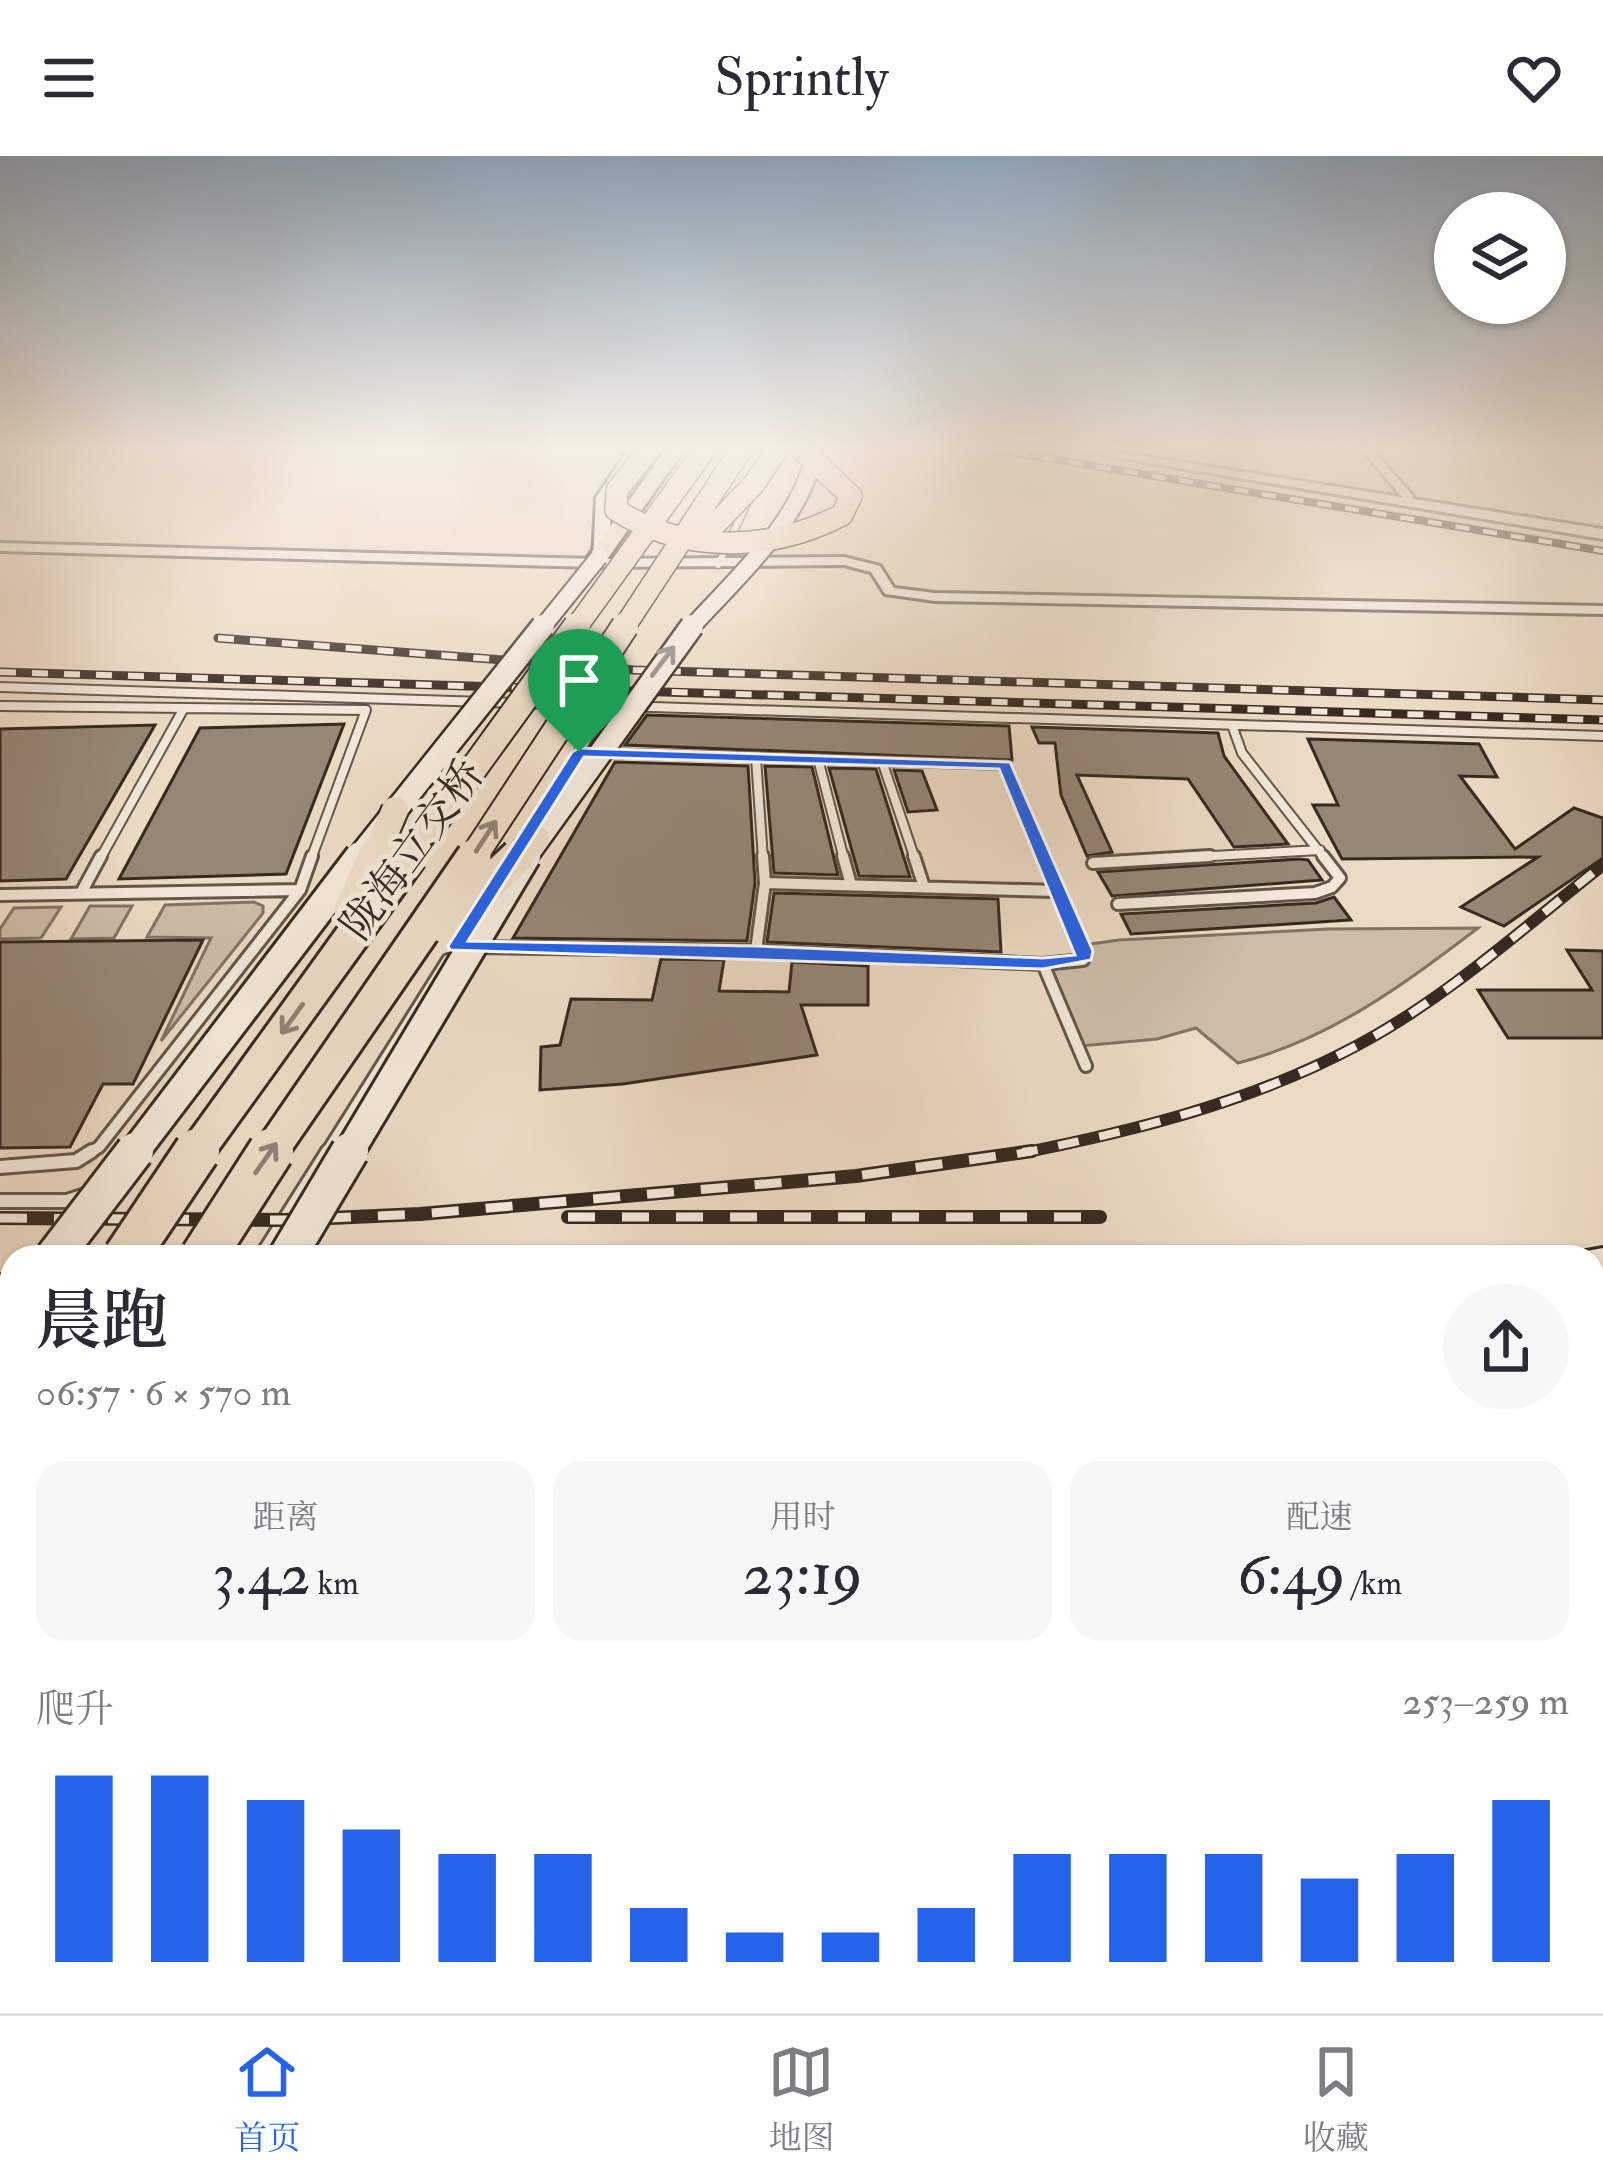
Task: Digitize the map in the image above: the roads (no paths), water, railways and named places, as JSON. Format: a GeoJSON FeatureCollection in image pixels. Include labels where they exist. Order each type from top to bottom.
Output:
{"type":"FeatureCollection","features":[{"type":"Feature","properties":{"kind":"main road"},"geometry":{"type":"LineString","coordinates":[[598,535],[599,557]]}},
{"type":"Feature","properties":{"kind":"main road"},"geometry":{"type":"LineString","coordinates":[[63,1245],[394,810],[615,535]]}},
{"type":"Feature","properties":{"kind":"main road","name":"陇海立交桥"},"geometry":{"type":"LineString","coordinates":[[134,1245],[322,976],[643,535]]}},
{"type":"Feature","properties":{"kind":"main road"},"geometry":{"type":"LineString","coordinates":[[671,535],[714,541],[784,535]]}},
{"type":"Feature","properties":{"kind":"main road","name":"陇海立交桥"},"geometry":{"type":"LineString","coordinates":[[210,1245],[403,965],[684,535]]}},
{"type":"Feature","properties":{"kind":"main road"},"geometry":{"type":"LineString","coordinates":[[613,641],[709,535]]}},
{"type":"Feature","properties":{"kind":"main road"},"geometry":{"type":"LineString","coordinates":[[294,1245],[536,839],[675,645],[773,535]]}},
{"type":"Feature","properties":{"kind":"main road"},"geometry":{"type":"LineString","coordinates":[[322,976],[394,810]]}},
{"type":"Feature","properties":{"kind":"main road"},"geometry":{"type":"LineString","coordinates":[[403,965],[536,839]]}},
{"type":"Feature","properties":{"kind":"street"},"geometry":{"type":"LineString","coordinates":[[0,547],[718,565],[743,560],[864,563],[876,569],[890,591],[935,597],[1603,610]]}},
{"type":"Feature","properties":{"kind":"lane"},"geometry":{"type":"LineString","coordinates":[[718,565],[733,535]]}},
{"type":"Feature","properties":{"kind":"lane"},"geometry":{"type":"LineString","coordinates":[[0,687],[1603,736]]}},
{"type":"Feature","properties":{"kind":"lane"},"geometry":{"type":"LineString","coordinates":[[0,1201],[67,1201],[94,1192],[484,702]]}},
{"type":"Feature","properties":{"kind":"lane"},"geometry":{"type":"LineString","coordinates":[[0,706],[366,710],[301,890],[99,1147],[76,1161],[0,1167]]}},
{"type":"Feature","properties":{"kind":"lane"},"geometry":{"type":"LineString","coordinates":[[269,1245],[602,716],[620,706]]}},
{"type":"Feature","properties":{"kind":"lane"},"geometry":{"type":"LineString","coordinates":[[81,893],[184,708]]}},
{"type":"Feature","properties":{"kind":"lane"},"geometry":{"type":"LineString","coordinates":[[1118,904],[1315,892],[1340,878],[1242,752],[1232,725]]}},
{"type":"Feature","properties":{"kind":"lane"},"geometry":{"type":"LineString","coordinates":[[457,946],[756,951],[1043,964],[1083,960],[1084,951],[1005,765],[579,752]]}},
{"type":"Feature","properties":{"kind":"lane"},"geometry":{"type":"LineString","coordinates":[[756,758],[765,883],[756,951]]}},
{"type":"Feature","properties":{"kind":"lane"},"geometry":{"type":"LineString","coordinates":[[818,760],[850,885]]}},
{"type":"Feature","properties":{"kind":"lane"},"geometry":{"type":"LineString","coordinates":[[882,761],[924,887]]}},
{"type":"Feature","properties":{"kind":"lane"},"geometry":{"type":"LineString","coordinates":[[1093,863],[1320,850]]}},
{"type":"Feature","properties":{"kind":"lane"},"geometry":{"type":"LineString","coordinates":[[765,883],[1058,891]]}},
{"type":"Feature","properties":{"kind":"lane"},"geometry":{"type":"LineString","coordinates":[[0,895],[301,890]]}},
{"type":"Feature","properties":{"kind":"lane"},"geometry":{"type":"LineString","coordinates":[[1043,964],[1086,1066]]}},
{"type":"Feature","properties":{"kind":"railway"},"geometry":{"type":"LineString","coordinates":[[1505,535],[1603,551]]}},
{"type":"Feature","properties":{"kind":"railway"},"geometry":{"type":"LineString","coordinates":[[218,638],[634,670],[1603,700]]}},
{"type":"Feature","properties":{"kind":"railway"},"geometry":{"type":"LineString","coordinates":[[0,672],[1603,720]]}},
{"type":"Feature","properties":{"kind":"railway"},"geometry":{"type":"LineString","coordinates":[[1029,1151],[1192,1112],[1318,1065],[1423,1005],[1603,865]]}},
{"type":"Feature","properties":{"kind":"railway"},"geometry":{"type":"LineString","coordinates":[[0,1218],[285,1220],[420,1214],[856,1176],[1029,1151]]}},
{"type":"Feature","properties":{"kind":"railway"},"geometry":{"type":"LineString","coordinates":[[1017,1154],[1029,1151]]}},
{"type":"Feature","properties":{"kind":"railway"},"geometry":{"type":"LineString","coordinates":[[568,1217],[1100,1217]]}}]}
